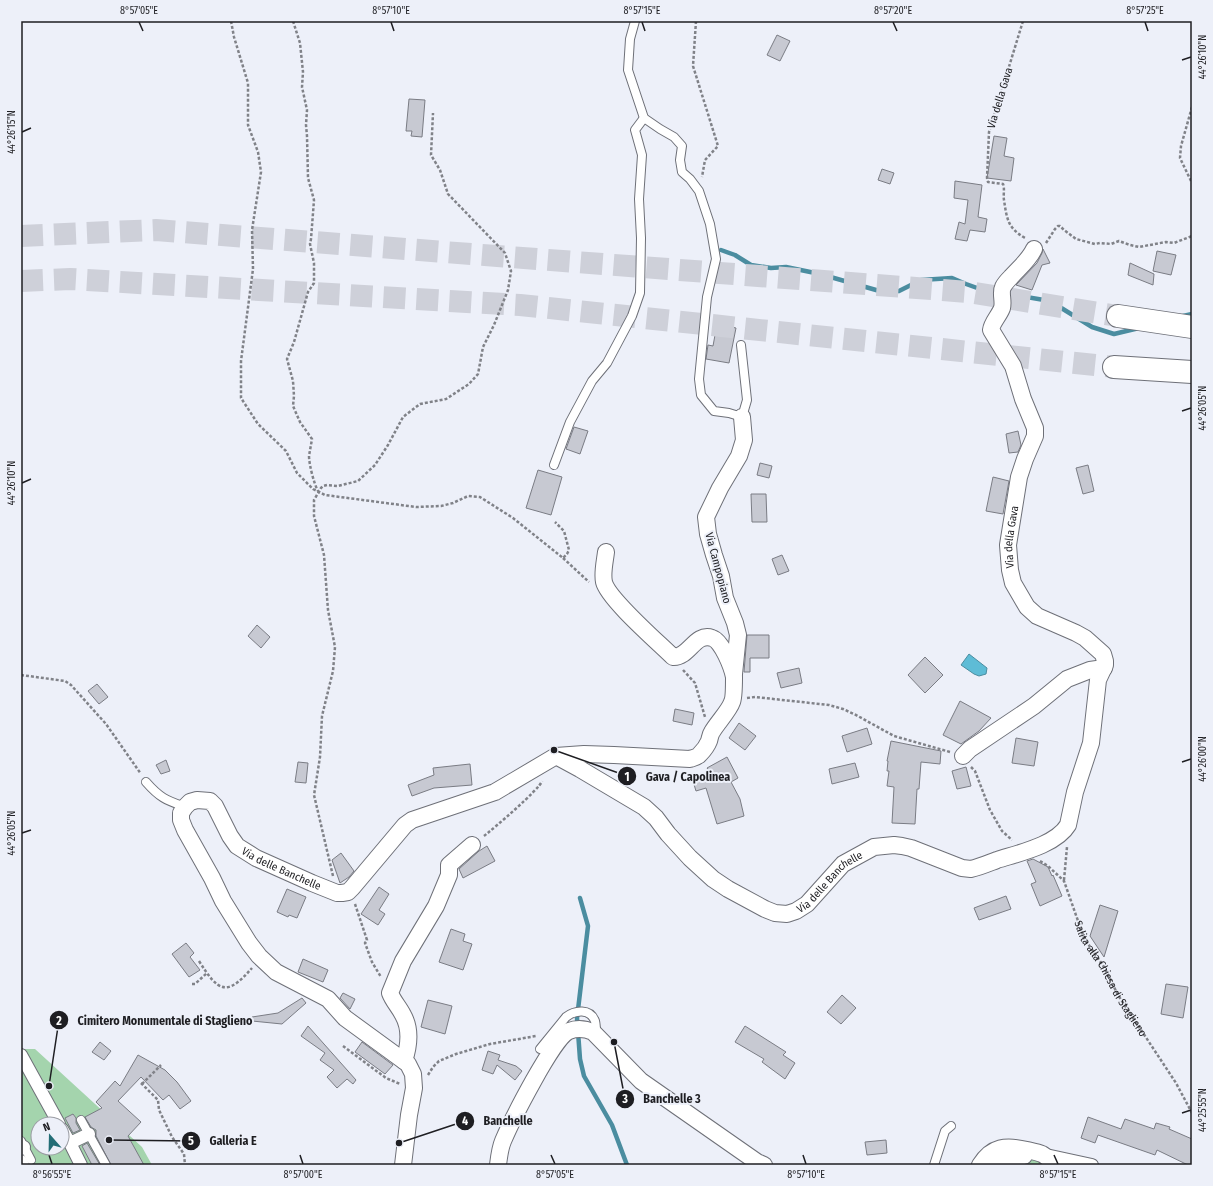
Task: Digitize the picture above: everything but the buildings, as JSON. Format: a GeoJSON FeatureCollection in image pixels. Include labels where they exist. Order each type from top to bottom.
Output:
{"type":"FeatureCollection","features":[{"type":"Feature","properties":{"kind":"highway"},"geometry":{"type":"LineString","coordinates":[[1118,316],[1192,327]]}},
{"type":"Feature","properties":{"kind":"highway"},"geometry":{"type":"LineString","coordinates":[[1114,367],[1183,371]]}},
{"type":"Feature","properties":{"kind":"street","name":"Via della Gava"},"geometry":{"type":"LineString","coordinates":[[1034,248],[1027,261],[1018,268],[1002,289],[1002,309],[991,328],[992,333],[1013,366],[1023,399],[1035,428],[1035,436],[1019,477],[1008,545],[1010,570],[1013,583],[1026,607],[1037,616],[1076,633],[1092,644],[1103,654],[1105,658],[1104,668]]}},
{"type":"Feature","properties":{"kind":"street","name":"Via Campopiano"},"geometry":{"type":"LineString","coordinates":[[733,701],[738,635],[725,598],[721,576],[708,534],[706,517],[720,488],[739,456],[744,440],[742,417]]}},
{"type":"Feature","properties":{"kind":"street"},"geometry":{"type":"LineString","coordinates":[[606,552],[604,580],[606,587],[618,603],[673,657]]}},
{"type":"Feature","properties":{"kind":"street","name":"Via Campopiano"},"geometry":{"type":"LineString","coordinates":[[673,657],[683,656],[697,641],[703,638],[713,638],[724,651],[734,677]]}},
{"type":"Feature","properties":{"kind":"street"},"geometry":{"type":"LineString","coordinates":[[963,756],[970,749],[1034,706],[1066,679],[1090,670],[1104,668]]}},
{"type":"Feature","properties":{"kind":"street"},"geometry":{"type":"LineString","coordinates":[[1068,825],[1075,792],[1092,743],[1098,680],[1104,668]]}},
{"type":"Feature","properties":{"kind":"street"},"geometry":{"type":"LineString","coordinates":[[342,892],[405,825],[412,820],[495,792],[551,759],[584,754],[690,759],[699,756],[709,742],[711,734],[733,701]]}},
{"type":"Feature","properties":{"kind":"street","name":"Via delle Banchelle"},"geometry":{"type":"LineString","coordinates":[[551,759],[575,766],[644,807],[656,818],[668,834],[690,858],[713,879],[728,889],[775,913],[791,913],[807,904],[843,864],[874,847],[894,845],[902,846],[966,869],[976,868],[1020,847],[1055,838],[1068,825]]}},
{"type":"Feature","properties":{"kind":"street","name":"Via delle Banchelle"},"geometry":{"type":"LineString","coordinates":[[185,807],[190,802],[197,800],[210,801],[215,806],[230,836],[237,846],[256,858],[312,883],[342,892]]}},
{"type":"Feature","properties":{"kind":"street"},"geometry":{"type":"LineString","coordinates":[[185,807],[181,813],[181,820],[223,901],[249,943],[259,956],[276,972],[328,999],[344,1018],[408,1064],[413,1074],[414,1088],[403,1165]]}},
{"type":"Feature","properties":{"kind":"street"},"geometry":{"type":"LineString","coordinates":[[404,1061],[408,1045],[406,1022],[390,993],[403,961],[436,906],[449,874],[449,865],[472,845]]}},
{"type":"Feature","properties":{"kind":"street"},"geometry":{"type":"LineString","coordinates":[[498,1165],[502,1142],[525,1095],[553,1048],[569,1031],[579,1029],[588,1030],[596,1035],[641,1082],[757,1162],[764,1165]]}},
{"type":"Feature","properties":{"kind":"street"},"geometry":{"type":"LineString","coordinates":[[21,1055],[55,1116]]}},
{"type":"Feature","properties":{"kind":"street"},"geometry":{"type":"LineString","coordinates":[[81,1165],[70,1143],[89,1134]]}},
{"type":"Feature","properties":{"kind":"street"},"geometry":{"type":"LineString","coordinates":[[980,1165],[986,1156],[992,1152],[998,1149],[1015,1147],[1092,1165]]}},
{"type":"Feature","properties":{"kind":"street"},"geometry":{"type":"LineString","coordinates":[[996,1165],[1007,1157],[1042,1154],[1057,1165]]}},
{"type":"Feature","properties":{"kind":"lane"},"geometry":{"type":"LineString","coordinates":[[635,21],[630,39],[628,70],[644,118],[674,137],[682,146],[680,160],[682,172],[700,191],[710,224],[716,259],[707,297],[699,379],[701,395],[714,411],[742,417],[747,400],[741,345]]}},
{"type":"Feature","properties":{"kind":"lane"},"geometry":{"type":"LineString","coordinates":[[554,465],[570,422],[592,381],[607,363],[632,316],[640,293],[641,238],[639,199],[642,155],[635,130],[644,118]]}},
{"type":"Feature","properties":{"kind":"lane"},"geometry":{"type":"LineString","coordinates":[[146,782],[154,792],[165,800],[185,807]]}},
{"type":"Feature","properties":{"kind":"lane"},"geometry":{"type":"LineString","coordinates":[[540,1049],[558,1026],[571,1013],[576,1011],[588,1013],[593,1017],[596,1035]]}},
{"type":"Feature","properties":{"kind":"lane"},"geometry":{"type":"LineString","coordinates":[[81,1120],[106,1165]]}},
{"type":"Feature","properties":{"kind":"lane"},"geometry":{"type":"LineString","coordinates":[[934,1165],[946,1130],[951,1126]]}},
{"type":"Feature","properties":{"kind":"lane"},"geometry":{"type":"LineString","coordinates":[[22,1146],[25,1162]]}},
{"type":"Feature","properties":{"kind":"path"},"geometry":{"type":"LineString","coordinates":[[231,21],[234,38],[248,83],[248,125],[258,152],[261,172],[252,230],[253,269],[241,360],[241,398],[258,424],[286,450],[297,473],[313,489],[325,495],[416,508],[441,506],[453,503],[468,496],[480,497],[513,518],[563,558],[569,550],[564,531],[555,522]]}},
{"type":"Feature","properties":{"kind":"path"},"geometry":{"type":"LineString","coordinates":[[293,21],[300,43],[303,72],[302,87],[307,110],[306,125],[308,178],[314,200],[312,239],[310,244],[314,263],[314,283],[308,292],[294,342],[287,359],[293,380],[293,406],[300,422],[312,439],[309,462],[312,468],[314,481],[319,491]]}},
{"type":"Feature","properties":{"kind":"path"},"geometry":{"type":"LineString","coordinates":[[696,21],[693,66],[718,146],[705,160],[700,191]]}},
{"type":"Feature","properties":{"kind":"path","name":"Via della Gava"},"geometry":{"type":"LineString","coordinates":[[1023,21],[989,132],[987,178],[988,182],[1002,184],[1004,187],[1004,199],[1009,222],[1015,232],[1030,240],[1032,247],[1034,248]]}},
{"type":"Feature","properties":{"kind":"path"},"geometry":{"type":"LineString","coordinates":[[1192,106],[1181,146],[1180,158],[1192,183]]}},
{"type":"Feature","properties":{"kind":"path"},"geometry":{"type":"LineString","coordinates":[[390,993],[372,962],[365,943],[367,940],[355,902],[342,892],[327,847],[314,795],[320,756],[322,716],[333,671],[335,647],[328,610],[324,555],[314,516],[314,500],[321,488],[327,485],[338,486],[358,481],[375,465],[403,417],[420,404],[446,398],[470,384],[478,374],[483,348],[508,290],[511,271],[505,253],[448,194],[440,170],[431,155],[433,112]]}},
{"type":"Feature","properties":{"kind":"path"},"geometry":{"type":"LineString","coordinates":[[1034,248],[1045,244],[1058,226],[1076,239],[1095,244],[1111,244],[1120,241],[1130,245],[1139,246],[1166,242],[1174,243],[1192,236]]}},
{"type":"Feature","properties":{"kind":"path"},"geometry":{"type":"LineString","coordinates":[[673,657],[694,683],[711,734]]}},
{"type":"Feature","properties":{"kind":"path"},"geometry":{"type":"LineString","coordinates":[[21,675],[65,681],[71,685],[106,724],[146,782]]}},
{"type":"Feature","properties":{"kind":"path"},"geometry":{"type":"LineString","coordinates":[[733,701],[755,697],[829,705],[856,715],[894,736],[963,756]]}},
{"type":"Feature","properties":{"kind":"path","name":"Salita alla Chiesa di Staglieno"},"geometry":{"type":"LineString","coordinates":[[963,756],[975,771],[990,810],[1002,832],[1020,847],[1048,866],[1064,881],[1084,938],[1104,967],[1118,995],[1176,1083],[1192,1113]]}},
{"type":"Feature","properties":{"kind":"path"},"geometry":{"type":"LineString","coordinates":[[472,845],[499,824],[541,784],[551,759]]}},
{"type":"Feature","properties":{"kind":"path"},"geometry":{"type":"LineString","coordinates":[[1064,881],[1068,825]]}},
{"type":"Feature","properties":{"kind":"path"},"geometry":{"type":"LineString","coordinates":[[199,961],[212,980],[223,988],[228,988],[246,975],[258,962],[259,956]]}},
{"type":"Feature","properties":{"kind":"path"},"geometry":{"type":"LineString","coordinates":[[192,984],[195,984],[207,973]]}},
{"type":"Feature","properties":{"kind":"path"},"geometry":{"type":"LineString","coordinates":[[343,1046],[386,1078],[419,1089],[423,1085],[433,1067],[448,1057],[490,1044],[546,1034],[558,1026]]}},
{"type":"Feature","properties":{"kind":"path"},"geometry":{"type":"LineString","coordinates":[[161,1065],[141,1083],[158,1100],[160,1110],[172,1137],[184,1154],[185,1165]]}},
{"type":"Feature","properties":{"kind":"green space"},"geometry":{"type":"Polygon","coordinates":[[[21,1049],[35,1049],[142,1147],[152,1165],[21,1165],[21,1049]]]}},
{"type":"Feature","properties":{"kind":"green space"},"geometry":{"type":"Polygon","coordinates":[[[1037,1159],[1051,1165],[1010,1165],[1015,1162],[1037,1159]]]}},
{"type":"Feature","properties":{"kind":"water"},"geometry":{"type":"Polygon","coordinates":[[[969,654],[987,668],[986,674],[979,676],[961,665],[969,654]]]}},
{"type":"Feature","properties":{"kind":"waterway"},"geometry":{"type":"LineString","coordinates":[[721,250],[735,255],[751,265],[771,268],[786,267],[820,274],[883,292],[899,291],[921,280],[952,278],[980,289],[1050,301],[1092,327],[1114,334],[1139,328]]}},
{"type":"Feature","properties":{"kind":"waterway"},"geometry":{"type":"LineString","coordinates":[[1183,316],[1192,314]]}},
{"type":"Feature","properties":{"kind":"waterway"},"geometry":{"type":"LineString","coordinates":[[580,898],[588,926],[577,1018],[580,1059],[584,1076],[612,1125],[627,1165]]}},
{"type":"Feature","properties":{"kind":"tunnel"},"geometry":{"type":"LineString","coordinates":[[21,236],[156,230],[969,292],[1118,316]]}},
{"type":"Feature","properties":{"kind":"tunnel"},"geometry":{"type":"LineString","coordinates":[[21,281],[70,279],[520,305],[1114,367]]}},
{"type":"Feature","properties":{"kind":"place","name":"Gava / Capolinea"},"geometry":{"type":"Point","coordinates":[554,750]}},
{"type":"Feature","properties":{"kind":"place","name":"Banchelle 3"},"geometry":{"type":"Point","coordinates":[614,1042]}},
{"type":"Feature","properties":{"kind":"place","name":"Cimitero Monumentale di Staglieno"},"geometry":{"type":"Point","coordinates":[49,1086]}},
{"type":"Feature","properties":{"kind":"place","name":"Galleria E"},"geometry":{"type":"Point","coordinates":[109,1140]}},
{"type":"Feature","properties":{"kind":"place","name":"Banchelle"},"geometry":{"type":"Point","coordinates":[399,1143]}}]}
